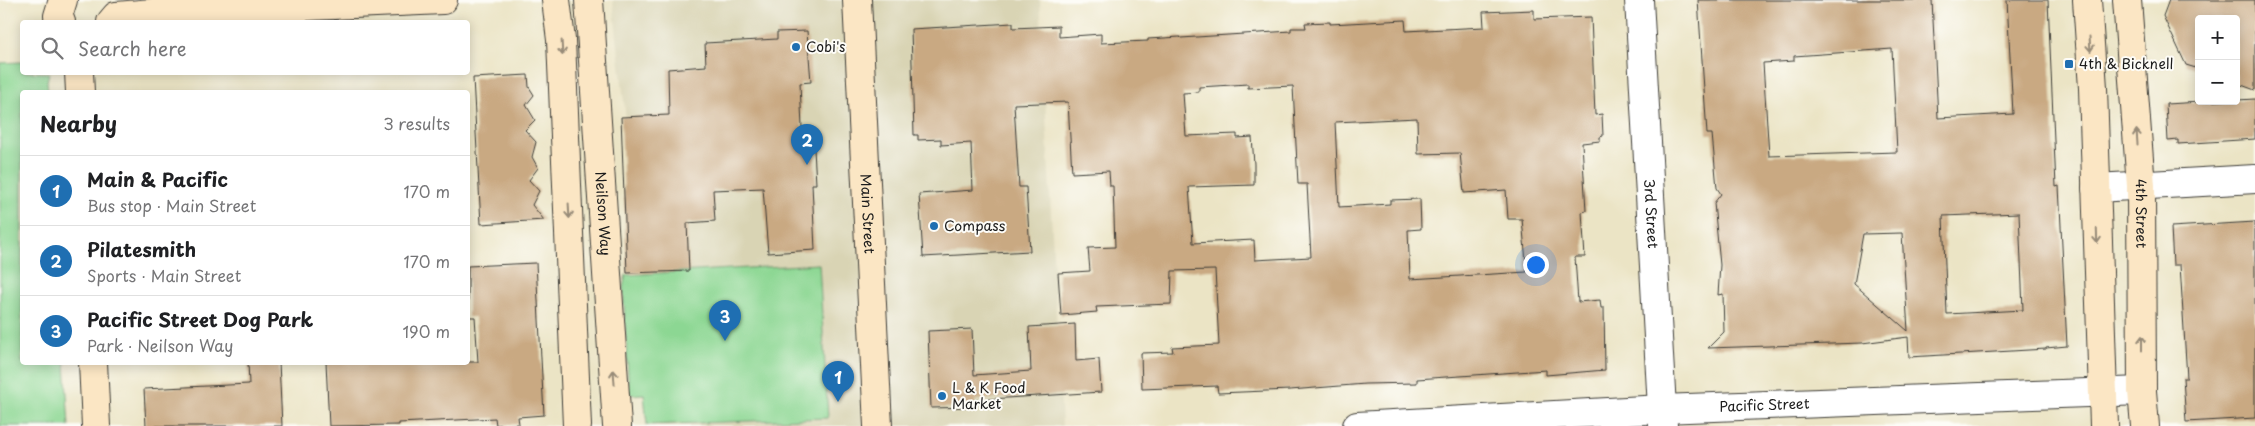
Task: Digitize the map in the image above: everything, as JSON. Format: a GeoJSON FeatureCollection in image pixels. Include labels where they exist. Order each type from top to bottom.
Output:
{"type":"FeatureCollection","features":[{"type":"Feature","properties":{"kind":"street"},"geometry":{"type":"LineString","coordinates":[[118,13],[443,0]]}},
{"type":"Feature","properties":{"kind":"street"},"geometry":{"type":"LineString","coordinates":[[556,0],[562,50],[577,426]]}},
{"type":"Feature","properties":{"kind":"street","name":"Neilson Way"},"geometry":{"type":"LineString","coordinates":[[589,0],[617,426]]}},
{"type":"Feature","properties":{"kind":"street","name":"Main Street"},"geometry":{"type":"LineString","coordinates":[[857,0],[878,426]]}},
{"type":"Feature","properties":{"kind":"street","name":"3rd Street"},"geometry":{"type":"LineString","coordinates":[[1640,0],[1663,417]]}},
{"type":"Feature","properties":{"kind":"street"},"geometry":{"type":"LineString","coordinates":[[2087,0],[2093,88],[2104,426]]}},
{"type":"Feature","properties":{"kind":"street","name":"4th Street"},"geometry":{"type":"LineString","coordinates":[[2127,0],[2141,186],[2142,391],[2145,426]]}},
{"type":"Feature","properties":{"kind":"street"},"geometry":{"type":"LineString","coordinates":[[79,75],[80,90]]}},
{"type":"Feature","properties":{"kind":"street"},"geometry":{"type":"LineString","coordinates":[[2096,188],[2255,179]]}},
{"type":"Feature","properties":{"kind":"street"},"geometry":{"type":"LineString","coordinates":[[93,365],[96,426]]}},
{"type":"Feature","properties":{"kind":"street","name":"Pacific Street"},"geometry":{"type":"LineString","coordinates":[[1357,426],[1663,417],[2102,391],[2142,391]]}},
{"type":"Feature","properties":{"kind":"shaded area"},"geometry":{"type":"Polygon","coordinates":[[[613,0],[1040,0],[1062,426],[659,426],[613,0]]]}},
{"type":"Feature","properties":{"kind":"green space"},"geometry":{"type":"Polygon","coordinates":[[[20,62],[20,75],[48,75],[48,90],[20,90],[20,365],[65,365],[69,426],[0,426],[0,63],[20,62]]]}},
{"type":"Feature","properties":{"kind":"green space"},"geometry":{"type":"Polygon","coordinates":[[[819,264],[828,418],[647,425],[644,394],[629,395],[623,287],[626,275],[819,264]]]}},
{"type":"Feature","properties":{"kind":"building"},"geometry":{"type":"Polygon","coordinates":[[[1698,0],[1932,0],[1938,118],[2013,114],[2007,0],[2048,0],[2056,187],[2059,186],[2067,346],[2046,349],[1909,357],[1908,337],[1862,343],[1708,348],[1724,332],[1723,294],[1718,295],[1720,265],[1714,203],[1721,194],[1717,188],[1712,134],[1707,134],[1698,0]],[[1892,49],[1794,56],[1794,61],[1763,63],[1769,156],[1897,152],[1892,49]],[[2019,213],[1943,216],[1947,314],[2023,310],[2019,213]],[[1902,233],[1863,234],[1854,284],[1908,331],[1902,233]]]}},
{"type":"Feature","properties":{"kind":"building"},"geometry":{"type":"Polygon","coordinates":[[[2169,0],[2255,0],[2255,90],[2240,84],[2240,15],[2195,15],[2195,68],[2186,65],[2163,16],[2169,0]]]}},
{"type":"Feature","properties":{"kind":"building"},"geometry":{"type":"Polygon","coordinates":[[[1534,10],[1534,19],[1591,17],[1595,115],[1602,114],[1603,136],[1600,137],[1600,141],[1582,143],[1586,211],[1582,212],[1585,257],[1575,257],[1578,302],[1600,300],[1601,308],[1604,308],[1605,370],[1546,375],[1546,370],[1417,379],[1417,383],[1365,384],[1218,393],[1217,386],[1142,389],[1141,353],[1173,352],[1172,347],[1219,345],[1215,270],[1172,271],[1171,304],[1096,307],[1097,312],[1061,315],[1058,273],[1090,271],[1088,248],[1115,247],[1113,186],[1110,186],[1109,171],[1072,173],[1068,102],[1014,104],[1019,187],[1026,187],[1030,251],[923,257],[919,194],[973,190],[971,143],[941,145],[941,139],[918,140],[918,135],[914,135],[911,29],[1013,23],[1013,28],[1059,26],[1059,37],[1101,34],[1101,43],[1291,31],[1291,28],[1306,28],[1305,23],[1330,22],[1330,24],[1405,20],[1406,31],[1484,27],[1483,12],[1534,10]],[[1248,84],[1199,87],[1199,92],[1183,93],[1186,136],[1237,134],[1237,138],[1252,137],[1254,164],[1254,185],[1189,187],[1193,243],[1254,240],[1255,260],[1311,257],[1307,184],[1298,184],[1293,86],[1248,88],[1248,84]],[[1417,118],[1335,122],[1339,207],[1390,204],[1390,200],[1420,199],[1421,229],[1408,230],[1410,279],[1527,272],[1522,219],[1508,219],[1506,190],[1464,193],[1460,153],[1418,154],[1417,118]]]}},
{"type":"Feature","properties":{"kind":"building"},"geometry":{"type":"Polygon","coordinates":[[[807,31],[811,82],[800,83],[803,150],[814,149],[816,184],[812,184],[815,250],[768,253],[763,188],[713,190],[715,221],[687,223],[689,271],[627,273],[621,117],[669,115],[668,69],[706,66],[705,43],[777,39],[777,32],[807,31]]]}},
{"type":"Feature","properties":{"kind":"building"},"geometry":{"type":"Polygon","coordinates":[[[528,75],[529,87],[534,95],[526,105],[535,120],[525,130],[536,142],[532,157],[538,168],[529,180],[539,191],[532,205],[544,220],[481,224],[473,78],[528,75]]]}},
{"type":"Feature","properties":{"kind":"building"},"geometry":{"type":"Polygon","coordinates":[[[2255,99],[2255,139],[2178,144],[2178,140],[2168,141],[2166,104],[2195,102],[2195,105],[2240,105],[2240,100],[2255,99]]]}},
{"type":"Feature","properties":{"kind":"building"},"geometry":{"type":"Polygon","coordinates":[[[2255,222],[2255,418],[2186,422],[2183,378],[2187,378],[2180,265],[2173,265],[2171,227],[2255,222]]]}},
{"type":"Feature","properties":{"kind":"building"},"geometry":{"type":"Polygon","coordinates":[[[536,263],[544,415],[518,417],[519,424],[496,425],[495,418],[399,423],[399,425],[329,426],[326,365],[470,365],[470,362],[478,362],[475,317],[470,317],[470,266],[536,263]]]}},
{"type":"Feature","properties":{"kind":"building"},"geometry":{"type":"Polygon","coordinates":[[[1075,324],[1076,361],[1099,359],[1101,392],[975,400],[976,407],[931,408],[928,331],[972,329],[974,375],[1031,371],[1029,327],[1075,324]]]}},
{"type":"Feature","properties":{"kind":"building"},"geometry":{"type":"Polygon","coordinates":[[[248,365],[279,365],[282,426],[146,426],[144,389],[249,384],[248,365]]]}},
{"type":"Feature","properties":{"kind":"place","name":"Cobi's"},"geometry":{"type":"Point","coordinates":[796,47]}},
{"type":"Feature","properties":{"kind":"place","name":"4th & Bicknell"},"geometry":{"type":"Point","coordinates":[2069,64]}},
{"type":"Feature","properties":{"kind":"place","name":"Pilatesmith"},"geometry":{"type":"Point","coordinates":[807,165]}},
{"type":"Feature","properties":{"kind":"place","name":"Compass"},"geometry":{"type":"Point","coordinates":[934,226]}},
{"type":"Feature","properties":{"kind":"place","name":"Pacific Street Dog Park"},"geometry":{"type":"Point","coordinates":[725,341]}},
{"type":"Feature","properties":{"kind":"place","name":"L & K Food Market"},"geometry":{"type":"Point","coordinates":[942,396]}},
{"type":"Feature","properties":{"kind":"place","name":"Main & Pacific"},"geometry":{"type":"Point","coordinates":[838,402]}}]}
